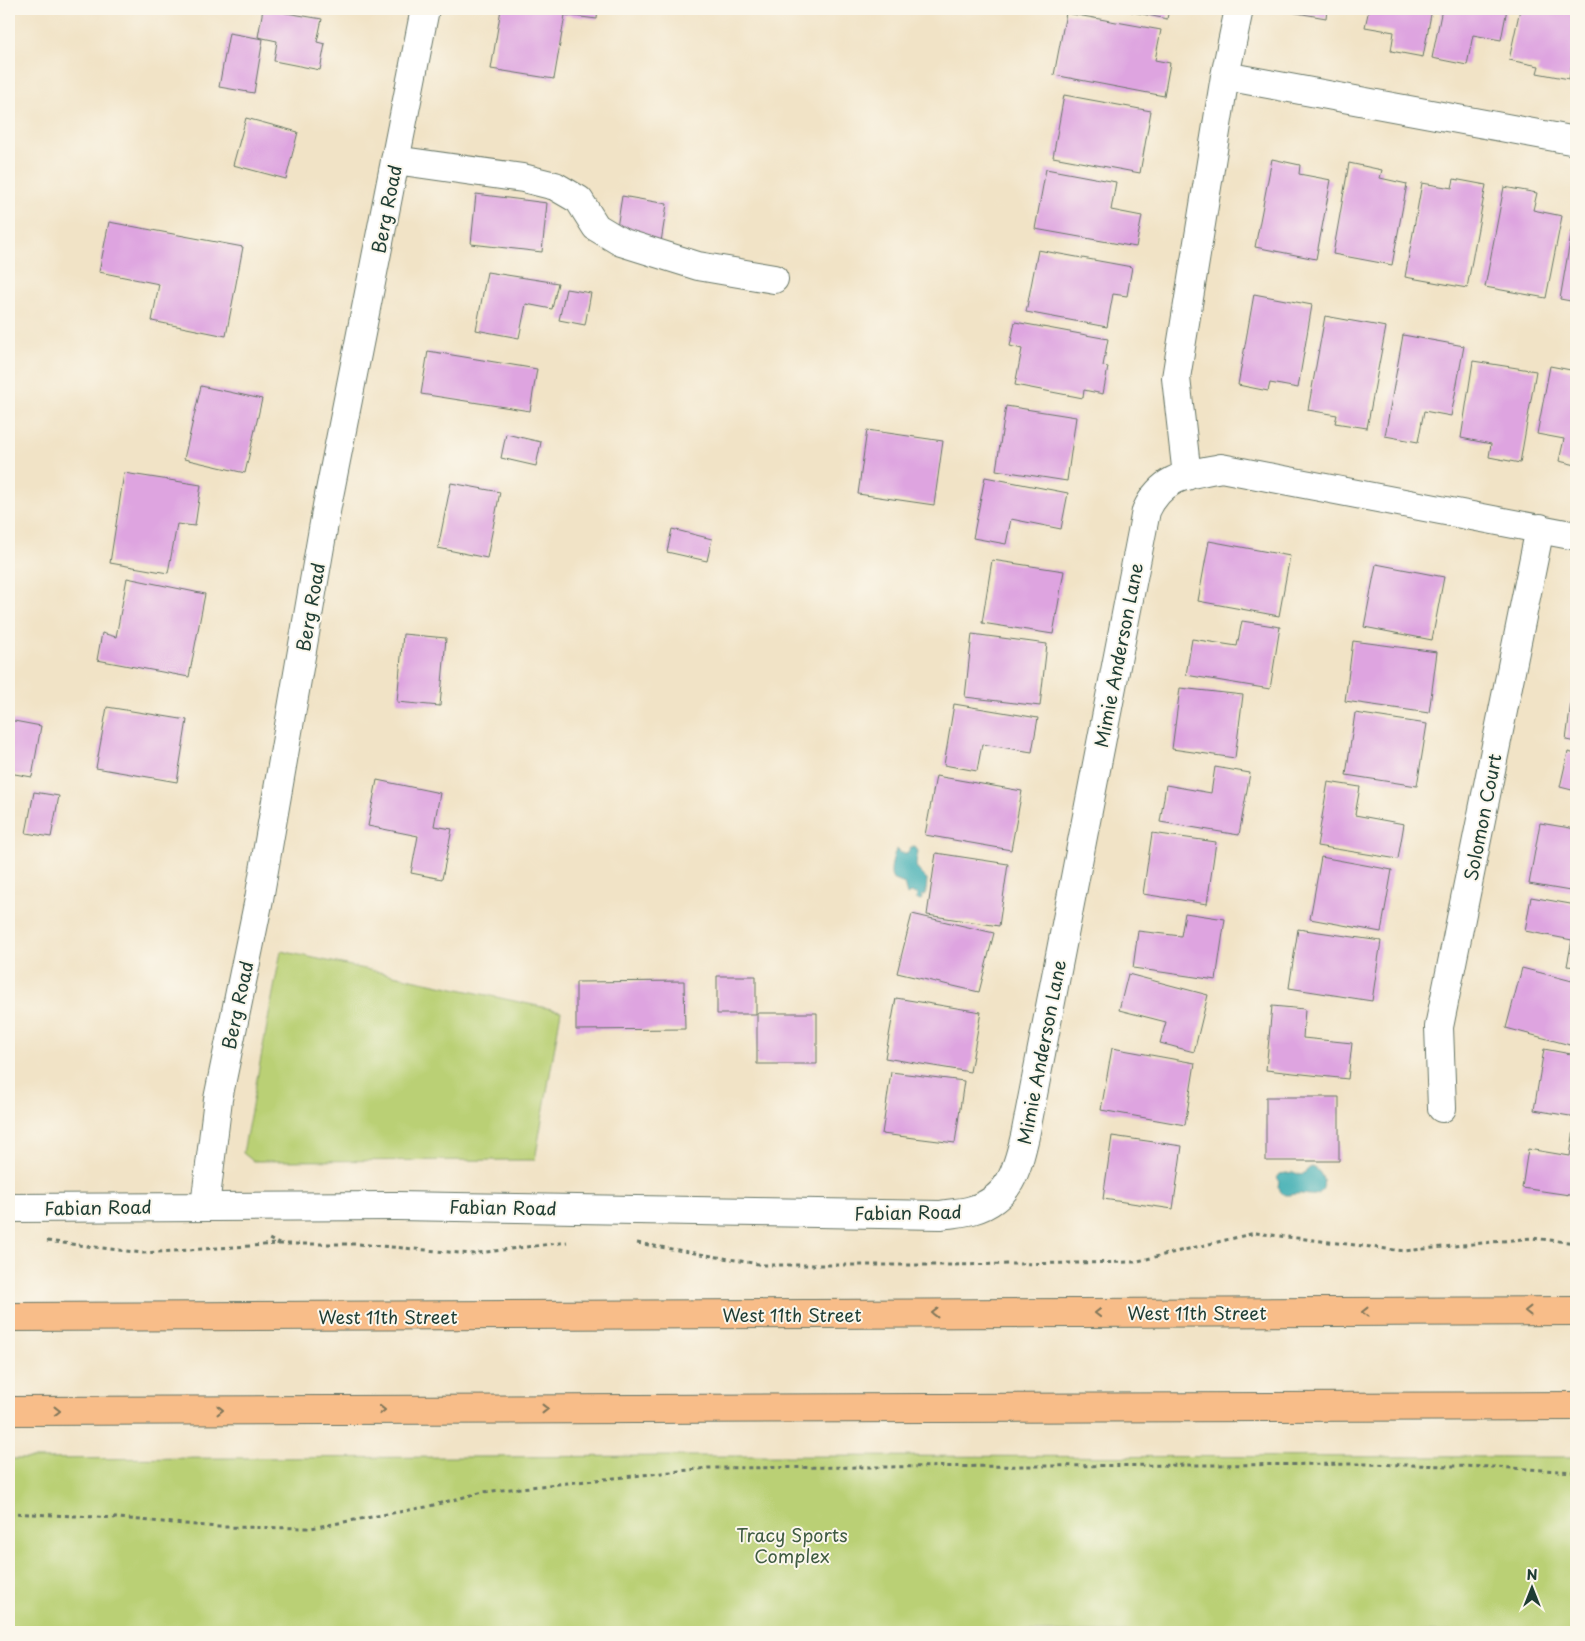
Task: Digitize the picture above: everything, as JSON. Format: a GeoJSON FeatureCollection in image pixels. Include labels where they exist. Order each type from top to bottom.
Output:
{"type":"FeatureCollection","features":[{"type":"Feature","properties":{"kind":"main road","name":"West 11th Street"},"geometry":{"type":"LineString","coordinates":[[9,1317],[1576,1311]]}},
{"type":"Feature","properties":{"kind":"main road"},"geometry":{"type":"LineString","coordinates":[[9,1411],[1576,1406]]}},
{"type":"Feature","properties":{"kind":"street","name":"Berg Road"},"geometry":{"type":"LineString","coordinates":[[205,1206],[218,1099],[259,899],[327,506],[425,9]]}},
{"type":"Feature","properties":{"kind":"street"},"geometry":{"type":"LineString","coordinates":[[1187,476],[1176,378],[1225,76],[1239,9]]}},
{"type":"Feature","properties":{"kind":"street"},"geometry":{"type":"LineString","coordinates":[[1225,76],[1576,142]]}},
{"type":"Feature","properties":{"kind":"street"},"geometry":{"type":"LineString","coordinates":[[395,160],[523,178],[556,186],[579,200],[596,227],[621,242],[698,266],[774,279]]}},
{"type":"Feature","properties":{"kind":"street","name":"Mimie Anderson Lane"},"geometry":{"type":"LineString","coordinates":[[994,1200],[1007,1186],[1016,1171],[1025,1136],[1146,511],[1152,498],[1174,479],[1221,468],[1576,536]]}},
{"type":"Feature","properties":{"kind":"street","name":"Solomon Court"},"geometry":{"type":"LineString","coordinates":[[1442,1108],[1440,1027],[1540,528]]}},
{"type":"Feature","properties":{"kind":"street","name":"Fabian Road"},"geometry":{"type":"LineString","coordinates":[[9,1208],[396,1206],[941,1215],[972,1210],[994,1200]]}},
{"type":"Feature","properties":{"kind":"path"},"geometry":{"type":"LineString","coordinates":[[634,1242],[764,1265],[951,1265],[1134,1262],[1255,1233],[1404,1251],[1532,1238],[1576,1243]]}},
{"type":"Feature","properties":{"kind":"path"},"geometry":{"type":"LineString","coordinates":[[279,1244],[358,1244],[471,1254],[567,1242]]}},
{"type":"Feature","properties":{"kind":"path"},"geometry":{"type":"LineString","coordinates":[[9,1513],[118,1518],[218,1527],[311,1528],[426,1507],[482,1492],[708,1468],[1364,1464],[1495,1467],[1576,1472]]}},
{"type":"Feature","properties":{"kind":"green space"},"geometry":{"type":"Polygon","coordinates":[[[281,951],[561,1011],[535,1160],[253,1161],[243,1153],[281,951]]]}},
{"type":"Feature","properties":{"kind":"green space","name":"Tracy Sports Complex"},"geometry":{"type":"Polygon","coordinates":[[[694,1456],[1576,1457],[1576,1632],[9,1632],[9,1459],[694,1456]]]}},
{"type":"Feature","properties":{"kind":"water"},"geometry":{"type":"Polygon","coordinates":[[[911,847],[915,847],[918,851],[916,867],[927,879],[926,894],[921,896],[922,899],[920,900],[916,899],[917,894],[910,893],[907,895],[904,884],[893,879],[891,875],[892,863],[897,849],[901,853],[907,853],[911,847]]]}},
{"type":"Feature","properties":{"kind":"water"},"geometry":{"type":"Polygon","coordinates":[[[1312,1167],[1322,1176],[1324,1185],[1320,1193],[1315,1195],[1286,1195],[1280,1193],[1278,1187],[1279,1180],[1277,1178],[1280,1174],[1293,1172],[1301,1175],[1312,1167]]]}},
{"type":"Feature","properties":{"kind":"building"},"geometry":{"type":"Polygon","coordinates":[[[263,9],[322,19],[317,42],[325,44],[320,70],[274,61],[277,41],[258,37],[263,9]]]}},
{"type":"Feature","properties":{"kind":"building"},"geometry":{"type":"Polygon","coordinates":[[[501,9],[598,9],[597,19],[565,15],[554,79],[491,69],[501,9]]]}},
{"type":"Feature","properties":{"kind":"building"},"geometry":{"type":"Polygon","coordinates":[[[1118,9],[1169,9],[1167,19],[1118,9]]]}},
{"type":"Feature","properties":{"kind":"building"},"geometry":{"type":"Polygon","coordinates":[[[1292,9],[1327,9],[1326,18],[1291,12],[1292,9]]]}},
{"type":"Feature","properties":{"kind":"building"},"geometry":{"type":"Polygon","coordinates":[[[1369,9],[1432,9],[1423,57],[1391,51],[1394,32],[1365,27],[1369,9]]]}},
{"type":"Feature","properties":{"kind":"building"},"geometry":{"type":"Polygon","coordinates":[[[1442,9],[1507,9],[1501,40],[1473,35],[1467,65],[1432,58],[1442,9]]]}},
{"type":"Feature","properties":{"kind":"building"},"geometry":{"type":"Polygon","coordinates":[[[1520,9],[1576,9],[1576,42],[1569,79],[1537,73],[1539,66],[1509,60],[1520,9]]]}},
{"type":"Feature","properties":{"kind":"building"},"geometry":{"type":"Polygon","coordinates":[[[1066,13],[1161,30],[1155,60],[1170,63],[1164,96],[1054,75],[1066,13]]]}},
{"type":"Feature","properties":{"kind":"building"},"geometry":{"type":"Polygon","coordinates":[[[229,33],[263,39],[254,93],[219,87],[229,33]]]}},
{"type":"Feature","properties":{"kind":"building"},"geometry":{"type":"Polygon","coordinates":[[[1064,95],[1151,111],[1140,173],[1053,157],[1064,95]]]}},
{"type":"Feature","properties":{"kind":"building"},"geometry":{"type":"Polygon","coordinates":[[[246,118],[298,132],[286,179],[233,165],[246,118]]]}},
{"type":"Feature","properties":{"kind":"building"},"geometry":{"type":"Polygon","coordinates":[[[1272,159],[1300,165],[1299,174],[1331,180],[1316,259],[1255,247],[1272,159]]]}},
{"type":"Feature","properties":{"kind":"building"},"geometry":{"type":"Polygon","coordinates":[[[1349,163],[1382,170],[1380,178],[1407,184],[1392,265],[1333,254],[1349,163]]]}},
{"type":"Feature","properties":{"kind":"building"},"geometry":{"type":"Polygon","coordinates":[[[1046,169],[1116,182],[1111,210],[1142,216],[1136,247],[1035,229],[1046,169]]]}},
{"type":"Feature","properties":{"kind":"building"},"geometry":{"type":"Polygon","coordinates":[[[1454,179],[1486,185],[1467,288],[1405,277],[1422,183],[1452,188],[1454,179]]]}},
{"type":"Feature","properties":{"kind":"building"},"geometry":{"type":"Polygon","coordinates":[[[1504,187],[1537,193],[1533,210],[1562,216],[1546,298],[1485,287],[1504,187]]]}},
{"type":"Feature","properties":{"kind":"building"},"geometry":{"type":"Polygon","coordinates":[[[476,194],[547,203],[542,252],[471,244],[476,194]]]}},
{"type":"Feature","properties":{"kind":"building"},"geometry":{"type":"Polygon","coordinates":[[[622,196],[667,204],[661,242],[616,234],[622,196]]]}},
{"type":"Feature","properties":{"kind":"building"},"geometry":{"type":"Polygon","coordinates":[[[109,222],[243,247],[226,336],[152,321],[159,284],[99,272],[109,222]]]}},
{"type":"Feature","properties":{"kind":"building"},"geometry":{"type":"Polygon","coordinates":[[[1572,230],[1576,231],[1576,302],[1560,299],[1572,230]]]}},
{"type":"Feature","properties":{"kind":"building"},"geometry":{"type":"Polygon","coordinates":[[[1038,250],[1132,267],[1127,296],[1113,294],[1107,327],[1026,312],[1038,250]]]}},
{"type":"Feature","properties":{"kind":"building"},"geometry":{"type":"Polygon","coordinates":[[[487,272],[558,283],[552,309],[526,304],[519,338],[476,330],[487,272]]]}},
{"type":"Feature","properties":{"kind":"building"},"geometry":{"type":"Polygon","coordinates":[[[566,289],[591,293],[585,325],[559,320],[566,289]]]}},
{"type":"Feature","properties":{"kind":"building"},"geometry":{"type":"Polygon","coordinates":[[[1254,294],[1312,305],[1298,388],[1270,383],[1268,391],[1238,385],[1254,294]]]}},
{"type":"Feature","properties":{"kind":"building"},"geometry":{"type":"Polygon","coordinates":[[[1325,316],[1386,327],[1367,428],[1335,423],[1337,415],[1308,410],[1325,316]]]}},
{"type":"Feature","properties":{"kind":"building"},"geometry":{"type":"Polygon","coordinates":[[[1015,322],[1108,339],[1103,366],[1108,367],[1103,394],[1084,390],[1083,398],[1015,385],[1022,349],[1010,346],[1015,322]]]}},
{"type":"Feature","properties":{"kind":"building"},"geometry":{"type":"Polygon","coordinates":[[[1403,335],[1464,346],[1451,416],[1424,411],[1418,442],[1385,436],[1403,335]]]}},
{"type":"Feature","properties":{"kind":"building"},"geometry":{"type":"Polygon","coordinates":[[[428,351],[537,369],[530,411],[421,394],[428,351]]]}},
{"type":"Feature","properties":{"kind":"building"},"geometry":{"type":"Polygon","coordinates":[[[1473,361],[1536,371],[1520,463],[1489,457],[1491,444],[1461,438],[1473,361]]]}},
{"type":"Feature","properties":{"kind":"building"},"geometry":{"type":"Polygon","coordinates":[[[1550,366],[1576,371],[1576,465],[1559,461],[1564,439],[1537,434],[1550,366]]]}},
{"type":"Feature","properties":{"kind":"building"},"geometry":{"type":"Polygon","coordinates":[[[201,386],[262,399],[245,473],[184,459],[201,386]]]}},
{"type":"Feature","properties":{"kind":"building"},"geometry":{"type":"Polygon","coordinates":[[[1006,406],[1076,417],[1067,481],[996,470],[1006,406]]]}},
{"type":"Feature","properties":{"kind":"building"},"geometry":{"type":"Polygon","coordinates":[[[867,430],[943,441],[934,505],[858,494],[867,430]]]}},
{"type":"Feature","properties":{"kind":"building"},"geometry":{"type":"Polygon","coordinates":[[[506,434],[541,442],[536,466],[501,458],[506,434]]]}},
{"type":"Feature","properties":{"kind":"building"},"geometry":{"type":"Polygon","coordinates":[[[124,473],[201,485],[195,526],[177,524],[168,573],[110,563],[124,473]]]}},
{"type":"Feature","properties":{"kind":"building"},"geometry":{"type":"Polygon","coordinates":[[[985,477],[1068,493],[1061,529],[1011,519],[1006,544],[973,538],[985,477]]]}},
{"type":"Feature","properties":{"kind":"building"},"geometry":{"type":"Polygon","coordinates":[[[451,483],[500,492],[487,558],[438,548],[451,483]]]}},
{"type":"Feature","properties":{"kind":"building"},"geometry":{"type":"Polygon","coordinates":[[[672,529],[712,539],[707,561],[667,552],[672,529]]]}},
{"type":"Feature","properties":{"kind":"building"},"geometry":{"type":"Polygon","coordinates":[[[1209,541],[1290,556],[1279,616],[1198,601],[1209,541]]]}},
{"type":"Feature","properties":{"kind":"building"},"geometry":{"type":"Polygon","coordinates":[[[992,560],[1064,571],[1053,634],[982,623],[992,560]]]}},
{"type":"Feature","properties":{"kind":"building"},"geometry":{"type":"Polygon","coordinates":[[[1376,564],[1444,577],[1432,640],[1364,627],[1376,564]]]}},
{"type":"Feature","properties":{"kind":"building"},"geometry":{"type":"Polygon","coordinates":[[[127,578],[205,594],[189,677],[97,660],[102,633],[116,637],[127,578]]]}},
{"type":"Feature","properties":{"kind":"building"},"geometry":{"type":"Polygon","coordinates":[[[1242,621],[1280,627],[1270,689],[1186,675],[1192,639],[1237,646],[1242,621]]]}},
{"type":"Feature","properties":{"kind":"building"},"geometry":{"type":"Polygon","coordinates":[[[403,634],[446,638],[440,706],[397,702],[403,634]]]}},
{"type":"Feature","properties":{"kind":"building"},"geometry":{"type":"Polygon","coordinates":[[[972,634],[1047,644],[1040,706],[965,697],[972,634]]]}},
{"type":"Feature","properties":{"kind":"building"},"geometry":{"type":"Polygon","coordinates":[[[1353,641],[1437,652],[1429,713],[1345,701],[1353,641]]]}},
{"type":"Feature","properties":{"kind":"building"},"geometry":{"type":"Polygon","coordinates":[[[1574,680],[1576,681],[1576,742],[1566,740],[1574,680]]]}},
{"type":"Feature","properties":{"kind":"building"},"geometry":{"type":"Polygon","coordinates":[[[1180,688],[1243,695],[1235,758],[1172,749],[1180,688]]]}},
{"type":"Feature","properties":{"kind":"building"},"geometry":{"type":"Polygon","coordinates":[[[954,704],[1038,718],[1032,752],[982,744],[977,771],[944,765],[954,704]]]}},
{"type":"Feature","properties":{"kind":"building"},"geometry":{"type":"Polygon","coordinates":[[[107,707],[187,720],[177,782],[96,768],[107,707]]]}},
{"type":"Feature","properties":{"kind":"building"},"geometry":{"type":"Polygon","coordinates":[[[1355,713],[1427,724],[1417,786],[1346,775],[1355,713]]]}},
{"type":"Feature","properties":{"kind":"building"},"geometry":{"type":"Polygon","coordinates":[[[9,720],[41,726],[32,777],[9,773],[9,720]]]}},
{"type":"Feature","properties":{"kind":"building"},"geometry":{"type":"Polygon","coordinates":[[[1568,752],[1576,754],[1576,791],[1560,787],[1568,752]]]}},
{"type":"Feature","properties":{"kind":"building"},"geometry":{"type":"Polygon","coordinates":[[[1215,767],[1250,773],[1239,835],[1160,822],[1166,785],[1211,793],[1215,767]]]}},
{"type":"Feature","properties":{"kind":"building"},"geometry":{"type":"Polygon","coordinates":[[[936,776],[1022,791],[1011,850],[925,835],[936,776]]]}},
{"type":"Feature","properties":{"kind":"building"},"geometry":{"type":"Polygon","coordinates":[[[377,780],[440,793],[434,826],[452,829],[442,879],[411,873],[418,836],[368,826],[377,780]]]}},
{"type":"Feature","properties":{"kind":"building"},"geometry":{"type":"Polygon","coordinates":[[[1328,782],[1360,787],[1355,815],[1404,824],[1398,859],[1317,846],[1328,782]]]}},
{"type":"Feature","properties":{"kind":"building"},"geometry":{"type":"Polygon","coordinates":[[[34,792],[59,796],[51,837],[26,833],[34,792]]]}},
{"type":"Feature","properties":{"kind":"building"},"geometry":{"type":"Polygon","coordinates":[[[1540,823],[1576,829],[1576,892],[1529,884],[1540,823]]]}},
{"type":"Feature","properties":{"kind":"building"},"geometry":{"type":"Polygon","coordinates":[[[1152,833],[1216,842],[1207,904],[1143,894],[1152,833]]]}},
{"type":"Feature","properties":{"kind":"building"},"geometry":{"type":"Polygon","coordinates":[[[936,853],[1008,864],[999,926],[927,915],[936,853]]]}},
{"type":"Feature","properties":{"kind":"building"},"geometry":{"type":"Polygon","coordinates":[[[1321,857],[1392,870],[1381,932],[1310,919],[1321,857]]]}},
{"type":"Feature","properties":{"kind":"building"},"geometry":{"type":"Polygon","coordinates":[[[1531,897],[1576,905],[1576,967],[1567,966],[1572,940],[1525,931],[1531,897]]]}},
{"type":"Feature","properties":{"kind":"building"},"geometry":{"type":"Polygon","coordinates":[[[1185,913],[1225,919],[1216,980],[1133,968],[1138,931],[1181,936],[1185,913]]]}},
{"type":"Feature","properties":{"kind":"building"},"geometry":{"type":"Polygon","coordinates":[[[912,914],[994,933],[979,992],[897,973],[912,914]]]}},
{"type":"Feature","properties":{"kind":"building"},"geometry":{"type":"Polygon","coordinates":[[[1298,929],[1381,941],[1372,1001],[1289,988],[1298,929]]]}},
{"type":"Feature","properties":{"kind":"building"},"geometry":{"type":"Polygon","coordinates":[[[1522,968],[1576,982],[1576,1021],[1570,1045],[1506,1028],[1522,968]]]}},
{"type":"Feature","properties":{"kind":"building"},"geometry":{"type":"Polygon","coordinates":[[[1128,974],[1208,995],[1194,1052],[1160,1043],[1166,1022],[1119,1010],[1128,974]]]}},
{"type":"Feature","properties":{"kind":"building"},"geometry":{"type":"Polygon","coordinates":[[[717,976],[756,976],[756,1014],[717,1014],[717,976]]]}},
{"type":"Feature","properties":{"kind":"building"},"geometry":{"type":"Polygon","coordinates":[[[684,981],[685,1029],[576,1030],[576,982],[684,981]]]}},
{"type":"Feature","properties":{"kind":"building"},"geometry":{"type":"Polygon","coordinates":[[[896,998],[981,1012],[970,1072],[885,1058],[896,998]]]}},
{"type":"Feature","properties":{"kind":"building"},"geometry":{"type":"Polygon","coordinates":[[[1272,1006],[1305,1009],[1303,1038],[1352,1043],[1348,1079],[1266,1070],[1272,1006]]]}},
{"type":"Feature","properties":{"kind":"building"},"geometry":{"type":"Polygon","coordinates":[[[757,1013],[817,1013],[817,1064],[757,1064],[757,1013]]]}},
{"type":"Feature","properties":{"kind":"building"},"geometry":{"type":"Polygon","coordinates":[[[1112,1048],[1195,1063],[1185,1125],[1101,1110],[1112,1048]]]}},
{"type":"Feature","properties":{"kind":"building"},"geometry":{"type":"Polygon","coordinates":[[[1544,1049],[1576,1055],[1576,1117],[1534,1110],[1544,1049]]]}},
{"type":"Feature","properties":{"kind":"building"},"geometry":{"type":"Polygon","coordinates":[[[891,1072],[964,1081],[955,1143],[882,1134],[891,1072]]]}},
{"type":"Feature","properties":{"kind":"building"},"geometry":{"type":"Polygon","coordinates":[[[1266,1097],[1339,1097],[1339,1161],[1266,1161],[1266,1097]]]}},
{"type":"Feature","properties":{"kind":"building"},"geometry":{"type":"Polygon","coordinates":[[[1574,1130],[1576,1131],[1576,1196],[1522,1188],[1528,1149],[1570,1156],[1574,1130]]]}},
{"type":"Feature","properties":{"kind":"building"},"geometry":{"type":"Polygon","coordinates":[[[1112,1136],[1182,1146],[1173,1209],[1103,1199],[1112,1136]]]}}]}
